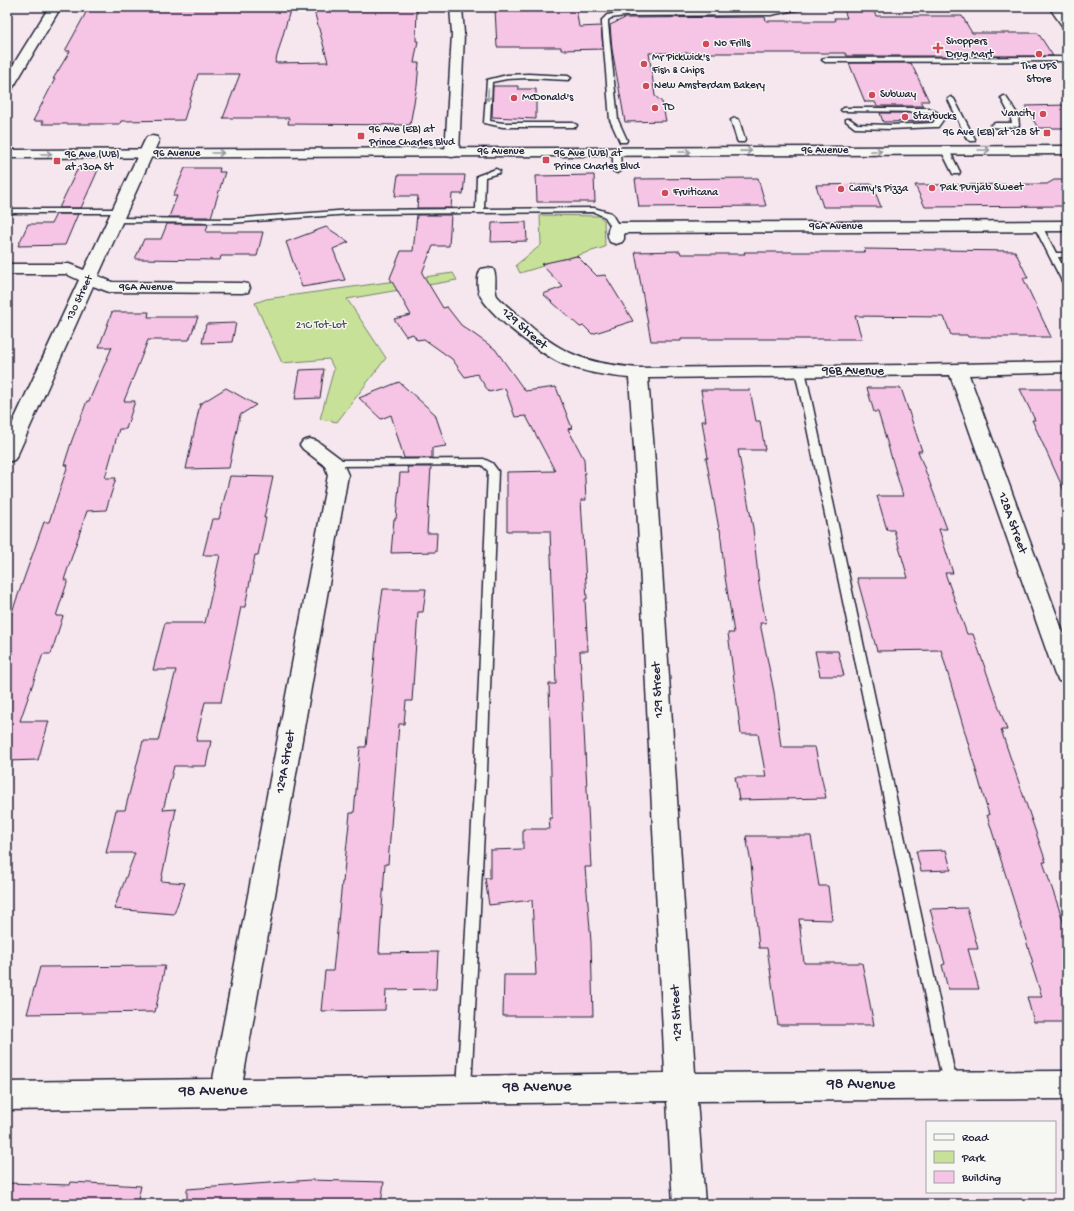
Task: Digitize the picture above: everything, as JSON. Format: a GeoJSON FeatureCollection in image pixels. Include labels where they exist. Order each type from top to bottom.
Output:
{"type":"FeatureCollection","features":[{"type":"Feature","properties":{"kind":"street"},"geometry":{"type":"LineString","coordinates":[[7,86],[55,7]]}},
{"type":"Feature","properties":{"kind":"street"},"geometry":{"type":"LineString","coordinates":[[452,146],[458,34],[456,7]]}},
{"type":"Feature","properties":{"kind":"street"},"geometry":{"type":"LineString","coordinates":[[1055,7],[1067,24]]}},
{"type":"Feature","properties":{"kind":"street","name":"96 Avenue"},"geometry":{"type":"LineString","coordinates":[[7,154],[149,147],[620,146],[741,140],[1067,139]]}},
{"type":"Feature","properties":{"kind":"street","name":"96 Avenue"},"geometry":{"type":"LineString","coordinates":[[22,140],[149,147]]}},
{"type":"Feature","properties":{"kind":"street"},"geometry":{"type":"LineString","coordinates":[[707,152],[741,140]]}},
{"type":"Feature","properties":{"kind":"street"},"geometry":{"type":"LineString","coordinates":[[789,151],[835,140]]}},
{"type":"Feature","properties":{"kind":"street","name":"96 Avenue"},"geometry":{"type":"LineString","coordinates":[[620,146],[707,152],[1067,150]]}},
{"type":"Feature","properties":{"kind":"street","name":"130 Street"},"geometry":{"type":"LineString","coordinates":[[7,456],[14,428],[89,278],[149,147]]}},
{"type":"Feature","properties":{"kind":"street","name":"96A Avenue"},"geometry":{"type":"LineString","coordinates":[[616,233],[1067,226]]}},
{"type":"Feature","properties":{"kind":"street","name":"96A Avenue"},"geometry":{"type":"LineString","coordinates":[[7,269],[69,269],[109,287],[242,288]]}},
{"type":"Feature","properties":{"kind":"street","name":"129 Street"},"geometry":{"type":"LineString","coordinates":[[487,273],[487,292],[495,303],[528,336],[546,349],[566,359],[586,366],[610,371],[638,373],[646,479],[689,1204]]}},
{"type":"Feature","properties":{"kind":"street","name":"96B Avenue"},"geometry":{"type":"LineString","coordinates":[[638,373],[800,370],[958,371],[1067,367]]}},
{"type":"Feature","properties":{"kind":"street","name":"128A Street"},"geometry":{"type":"LineString","coordinates":[[958,371],[1067,675]]}},
{"type":"Feature","properties":{"kind":"street"},"geometry":{"type":"LineString","coordinates":[[310,445],[334,463]]}},
{"type":"Feature","properties":{"kind":"street","name":"129A Street"},"geometry":{"type":"LineString","coordinates":[[226,1092],[338,474],[334,463]]}},
{"type":"Feature","properties":{"kind":"street","name":"98 Avenue"},"geometry":{"type":"LineString","coordinates":[[7,1096],[681,1086],[950,1084],[1067,1085]]}},
{"type":"Feature","properties":{"kind":"lane"},"geometry":{"type":"LineString","coordinates":[[617,171],[620,146],[614,120],[604,24],[605,20],[609,16],[625,14],[771,13],[807,7]]}},
{"type":"Feature","properties":{"kind":"lane"},"geometry":{"type":"LineString","coordinates":[[825,60],[1067,59]]}},
{"type":"Feature","properties":{"kind":"lane"},"geometry":{"type":"LineString","coordinates":[[568,76],[498,78],[489,81],[486,122],[503,125],[572,125]]}},
{"type":"Feature","properties":{"kind":"lane"},"geometry":{"type":"LineString","coordinates":[[995,125],[1004,126],[1016,124],[1014,115],[1004,98]]}},
{"type":"Feature","properties":{"kind":"lane"},"geometry":{"type":"LineString","coordinates":[[951,99],[971,139]]}},
{"type":"Feature","properties":{"kind":"lane"},"geometry":{"type":"LineString","coordinates":[[844,110],[929,110],[936,114],[939,120],[935,125],[890,127],[855,126],[848,120]]}},
{"type":"Feature","properties":{"kind":"lane"},"geometry":{"type":"LineString","coordinates":[[735,120],[741,140]]}},
{"type":"Feature","properties":{"kind":"lane"},"geometry":{"type":"LineString","coordinates":[[945,150],[956,172]]}},
{"type":"Feature","properties":{"kind":"lane"},"geometry":{"type":"LineString","coordinates":[[480,211],[481,176],[496,171]]}},
{"type":"Feature","properties":{"kind":"lane"},"geometry":{"type":"LineString","coordinates":[[7,211],[230,221],[351,212],[594,210],[604,212],[611,216],[616,233]]}},
{"type":"Feature","properties":{"kind":"lane"},"geometry":{"type":"LineString","coordinates":[[1038,226],[1067,283]]}},
{"type":"Feature","properties":{"kind":"lane"},"geometry":{"type":"LineString","coordinates":[[1052,255],[1067,255]]}},
{"type":"Feature","properties":{"kind":"lane"},"geometry":{"type":"LineString","coordinates":[[800,370],[950,1084]]}},
{"type":"Feature","properties":{"kind":"lane"},"geometry":{"type":"LineString","coordinates":[[334,463],[484,462],[489,465],[493,471],[481,771],[464,1089]]}},
{"type":"Feature","properties":{"kind":"green space"},"geometry":{"type":"Polygon","coordinates":[[[540,215],[599,216],[604,220],[605,247],[520,273],[516,265],[541,245],[540,215]]]}},
{"type":"Feature","properties":{"kind":"green space","name":"21C Tot-Lot"},"geometry":{"type":"Polygon","coordinates":[[[453,273],[457,280],[347,299],[386,358],[337,422],[320,419],[334,369],[329,359],[282,363],[255,303],[266,299],[453,273]]]}},
{"type":"Feature","properties":{"kind":"building"},"geometry":{"type":"Polygon","coordinates":[[[89,7],[291,7],[275,63],[328,62],[313,7],[340,7],[340,10],[397,10],[398,7],[417,7],[416,41],[418,41],[414,63],[419,63],[417,86],[410,125],[288,124],[289,118],[223,118],[240,74],[198,74],[184,120],[121,121],[120,124],[42,124],[44,121],[33,121],[55,79],[53,79],[70,51],[65,51],[89,7]]]}},
{"type":"Feature","properties":{"kind":"building"},"geometry":{"type":"Polygon","coordinates":[[[544,7],[576,8],[579,27],[601,26],[603,49],[561,50],[561,47],[497,47],[495,9],[544,7]]]}},
{"type":"Feature","properties":{"kind":"building"},"geometry":{"type":"Polygon","coordinates":[[[844,10],[873,10],[876,16],[962,16],[972,33],[1038,33],[1053,56],[847,56],[845,53],[649,53],[655,96],[662,102],[666,121],[625,122],[612,49],[610,25],[625,18],[765,17],[766,21],[835,21],[834,18],[847,18],[844,10]]]}},
{"type":"Feature","properties":{"kind":"building"},"geometry":{"type":"Polygon","coordinates":[[[849,63],[911,63],[929,101],[921,101],[924,106],[877,106],[875,102],[865,102],[849,63]]]}},
{"type":"Feature","properties":{"kind":"building","name":"McDonald's"},"geometry":{"type":"Polygon","coordinates":[[[493,86],[518,86],[518,89],[536,89],[536,119],[492,117],[493,86]]]}},
{"type":"Feature","properties":{"kind":"building","name":"Vancity"},"geometry":{"type":"Polygon","coordinates":[[[1067,105],[1067,128],[1038,128],[1025,106],[1067,105]]]}},
{"type":"Feature","properties":{"kind":"building","name":"Starbucks"},"geometry":{"type":"Polygon","coordinates":[[[880,113],[927,113],[930,121],[883,122],[880,113]]]}},
{"type":"Feature","properties":{"kind":"building"},"geometry":{"type":"Polygon","coordinates":[[[185,168],[220,168],[219,172],[225,172],[211,217],[169,217],[177,196],[173,196],[185,168]]]}},
{"type":"Feature","properties":{"kind":"building"},"geometry":{"type":"Polygon","coordinates":[[[77,170],[98,170],[81,208],[59,208],[77,170]]]}},
{"type":"Feature","properties":{"kind":"building"},"geometry":{"type":"Polygon","coordinates":[[[398,175],[465,175],[463,194],[452,194],[451,208],[417,208],[418,196],[395,196],[398,175]]]}},
{"type":"Feature","properties":{"kind":"building"},"geometry":{"type":"Polygon","coordinates":[[[594,175],[595,202],[537,202],[536,176],[594,175]]]}},
{"type":"Feature","properties":{"kind":"building"},"geometry":{"type":"Polygon","coordinates":[[[758,178],[766,206],[639,207],[635,179],[758,178]]]}},
{"type":"Feature","properties":{"kind":"building"},"geometry":{"type":"Polygon","coordinates":[[[1054,180],[1067,180],[1067,206],[925,207],[915,185],[1047,184],[1054,180]]]}},
{"type":"Feature","properties":{"kind":"building"},"geometry":{"type":"Polygon","coordinates":[[[872,184],[881,207],[823,207],[816,185],[872,184]]]}},
{"type":"Feature","properties":{"kind":"building"},"geometry":{"type":"Polygon","coordinates":[[[56,214],[78,214],[65,245],[18,246],[28,224],[51,224],[56,214]]]}},
{"type":"Feature","properties":{"kind":"building"},"geometry":{"type":"Polygon","coordinates":[[[417,215],[451,215],[449,246],[433,246],[422,273],[443,308],[447,307],[461,325],[495,349],[525,391],[556,387],[572,428],[568,429],[584,459],[586,500],[581,500],[587,599],[585,599],[588,651],[580,651],[591,867],[585,867],[591,942],[593,1016],[503,1016],[504,975],[536,975],[532,900],[489,905],[485,878],[490,878],[490,850],[523,849],[523,829],[550,829],[549,818],[552,818],[549,684],[556,684],[550,531],[507,531],[507,472],[555,471],[526,416],[515,417],[505,388],[489,392],[477,374],[465,377],[452,359],[424,339],[417,340],[413,334],[406,336],[394,319],[411,315],[390,278],[401,251],[413,251],[417,215]]]}},
{"type":"Feature","properties":{"kind":"building"},"geometry":{"type":"Polygon","coordinates":[[[526,222],[527,241],[491,242],[492,223],[526,222]]]}},
{"type":"Feature","properties":{"kind":"building"},"geometry":{"type":"Polygon","coordinates":[[[167,224],[208,224],[206,232],[263,232],[257,256],[221,256],[220,260],[135,259],[144,239],[161,239],[167,224]]]}},
{"type":"Feature","properties":{"kind":"building"},"geometry":{"type":"Polygon","coordinates":[[[326,227],[349,242],[333,249],[345,280],[302,287],[286,242],[326,227]]]}},
{"type":"Feature","properties":{"kind":"building"},"geometry":{"type":"Polygon","coordinates":[[[864,249],[1015,251],[1028,278],[1023,278],[1051,337],[968,337],[967,335],[951,335],[944,317],[855,316],[862,339],[681,339],[681,341],[651,341],[635,252],[680,251],[681,254],[745,254],[744,252],[865,252],[864,249]]]}},
{"type":"Feature","properties":{"kind":"building"},"geometry":{"type":"Polygon","coordinates":[[[577,256],[597,276],[605,275],[633,321],[592,334],[584,326],[580,327],[543,294],[563,287],[541,264],[577,256]]]}},
{"type":"Feature","properties":{"kind":"building"},"geometry":{"type":"Polygon","coordinates":[[[112,312],[149,312],[148,317],[198,317],[189,340],[148,340],[124,401],[135,401],[126,429],[119,429],[105,478],[116,478],[106,510],[87,511],[64,580],[68,580],[56,616],[63,616],[51,654],[43,654],[20,721],[49,721],[38,760],[7,761],[7,626],[44,522],[49,522],[68,465],[64,465],[72,440],[87,401],[89,401],[112,347],[99,347],[112,312]]]}},
{"type":"Feature","properties":{"kind":"building"},"geometry":{"type":"Polygon","coordinates":[[[236,323],[232,342],[202,343],[206,324],[236,323]]]}},
{"type":"Feature","properties":{"kind":"building"},"geometry":{"type":"Polygon","coordinates":[[[324,369],[320,398],[295,399],[300,370],[324,369]]]}},
{"type":"Feature","properties":{"kind":"building"},"geometry":{"type":"Polygon","coordinates":[[[399,382],[435,414],[446,446],[432,448],[432,458],[404,458],[391,415],[381,419],[359,398],[399,382]]]}},
{"type":"Feature","properties":{"kind":"building"},"geometry":{"type":"Polygon","coordinates":[[[226,388],[256,405],[240,415],[229,468],[186,469],[200,404],[226,388]]]}},
{"type":"Feature","properties":{"kind":"building"},"geometry":{"type":"Polygon","coordinates":[[[867,388],[901,388],[922,451],[918,451],[947,529],[939,529],[953,573],[945,573],[967,634],[973,634],[1007,730],[1001,730],[1046,862],[1043,862],[1067,932],[1067,1022],[1034,1022],[1027,997],[1042,997],[1031,963],[1033,963],[987,815],[989,815],[941,650],[877,651],[857,578],[908,578],[894,530],[887,530],[877,496],[903,496],[878,412],[874,412],[867,388]]]}},
{"type":"Feature","properties":{"kind":"building"},"geometry":{"type":"Polygon","coordinates":[[[1020,389],[1067,389],[1067,497],[1032,420],[1035,420],[1020,389]]]}},
{"type":"Feature","properties":{"kind":"building"},"geometry":{"type":"Polygon","coordinates":[[[701,390],[750,390],[756,421],[760,421],[765,450],[738,450],[753,528],[759,585],[766,623],[760,623],[774,692],[781,747],[815,747],[826,798],[739,800],[735,777],[766,777],[758,734],[741,734],[728,633],[734,633],[725,577],[720,529],[706,458],[708,458],[702,421],[706,421],[701,390]]]}},
{"type":"Feature","properties":{"kind":"building"},"geometry":{"type":"Polygon","coordinates":[[[407,467],[431,467],[427,533],[437,533],[436,552],[391,553],[400,473],[409,473],[407,467]]]}},
{"type":"Feature","properties":{"kind":"building"},"geometry":{"type":"Polygon","coordinates":[[[230,476],[273,477],[258,555],[255,555],[245,607],[241,607],[221,702],[205,702],[196,741],[211,741],[206,766],[174,766],[163,810],[176,809],[161,881],[185,883],[174,914],[114,909],[135,853],[106,853],[116,810],[125,810],[143,741],[158,741],[176,670],[153,670],[165,623],[205,623],[220,555],[203,555],[212,519],[219,519],[230,476]]]}},
{"type":"Feature","properties":{"kind":"building"},"geometry":{"type":"Polygon","coordinates":[[[383,589],[426,589],[423,612],[418,612],[412,701],[406,701],[404,724],[399,724],[388,864],[385,864],[379,953],[438,952],[436,989],[386,990],[385,1010],[321,1011],[325,971],[333,971],[350,813],[354,813],[360,747],[366,747],[378,624],[383,589]]]}},
{"type":"Feature","properties":{"kind":"building"},"geometry":{"type":"Polygon","coordinates":[[[815,651],[838,651],[844,676],[820,676],[815,651]]]}},
{"type":"Feature","properties":{"kind":"building"},"geometry":{"type":"Polygon","coordinates":[[[746,836],[811,836],[819,886],[828,886],[832,920],[799,919],[804,963],[862,963],[874,1025],[778,1025],[767,948],[759,948],[751,863],[746,836]]]}},
{"type":"Feature","properties":{"kind":"building"},"geometry":{"type":"Polygon","coordinates":[[[946,850],[951,870],[921,871],[916,851],[946,850]]]}},
{"type":"Feature","properties":{"kind":"building"},"geometry":{"type":"Polygon","coordinates":[[[967,908],[978,949],[968,949],[979,989],[948,989],[942,965],[945,964],[930,909],[967,908]]]}},
{"type":"Feature","properties":{"kind":"building"},"geometry":{"type":"Polygon","coordinates":[[[165,966],[155,1012],[27,1014],[40,967],[165,966]]]}},
{"type":"Feature","properties":{"kind":"building"},"geometry":{"type":"Polygon","coordinates":[[[310,1180],[384,1182],[381,1204],[187,1204],[187,1189],[310,1180]]]}},
{"type":"Feature","properties":{"kind":"building"},"geometry":{"type":"Polygon","coordinates":[[[71,1182],[141,1186],[137,1204],[7,1204],[7,1183],[70,1185],[71,1182]]]}},
{"type":"Feature","properties":{"kind":"place","name":"No Frills"},"geometry":{"type":"Point","coordinates":[706,44]}},
{"type":"Feature","properties":{"kind":"place","name":"Shoppers Drug Mart"},"geometry":{"type":"Point","coordinates":[938,48]}},
{"type":"Feature","properties":{"kind":"place","name":"The UPS Store"},"geometry":{"type":"Point","coordinates":[1039,54]}},
{"type":"Feature","properties":{"kind":"place","name":"Mr Pickwick's Fish & Chips"},"geometry":{"type":"Point","coordinates":[644,64]}},
{"type":"Feature","properties":{"kind":"place","name":"New Amsterdam Bakery"},"geometry":{"type":"Point","coordinates":[646,86]}},
{"type":"Feature","properties":{"kind":"place","name":"Subway"},"geometry":{"type":"Point","coordinates":[872,95]}},
{"type":"Feature","properties":{"kind":"place","name":"McDonald's"},"geometry":{"type":"Point","coordinates":[514,98]}},
{"type":"Feature","properties":{"kind":"place","name":"TD"},"geometry":{"type":"Point","coordinates":[655,108]}},
{"type":"Feature","properties":{"kind":"place","name":"Vancity"},"geometry":{"type":"Point","coordinates":[1043,114]}},
{"type":"Feature","properties":{"kind":"place","name":"Starbucks"},"geometry":{"type":"Point","coordinates":[905,117]}},
{"type":"Feature","properties":{"kind":"place","name":"96 Ave (EB) at 128 St"},"geometry":{"type":"Point","coordinates":[1047,133]}},
{"type":"Feature","properties":{"kind":"place","name":"96 Ave (EB) at Prince Charles Blvd"},"geometry":{"type":"Point","coordinates":[361,136]}},
{"type":"Feature","properties":{"kind":"place","name":"96 Ave (WB) at Prince Charles Blvd"},"geometry":{"type":"Point","coordinates":[546,160]}},
{"type":"Feature","properties":{"kind":"place","name":"96 Ave (WB) at 130A St"},"geometry":{"type":"Point","coordinates":[57,161]}},
{"type":"Feature","properties":{"kind":"place","name":"Pak Punjab Sweet"},"geometry":{"type":"Point","coordinates":[932,188]}},
{"type":"Feature","properties":{"kind":"place","name":"Camy's Pizza"},"geometry":{"type":"Point","coordinates":[841,189]}},
{"type":"Feature","properties":{"kind":"place","name":"Fruiticana"},"geometry":{"type":"Point","coordinates":[665,193]}}]}
